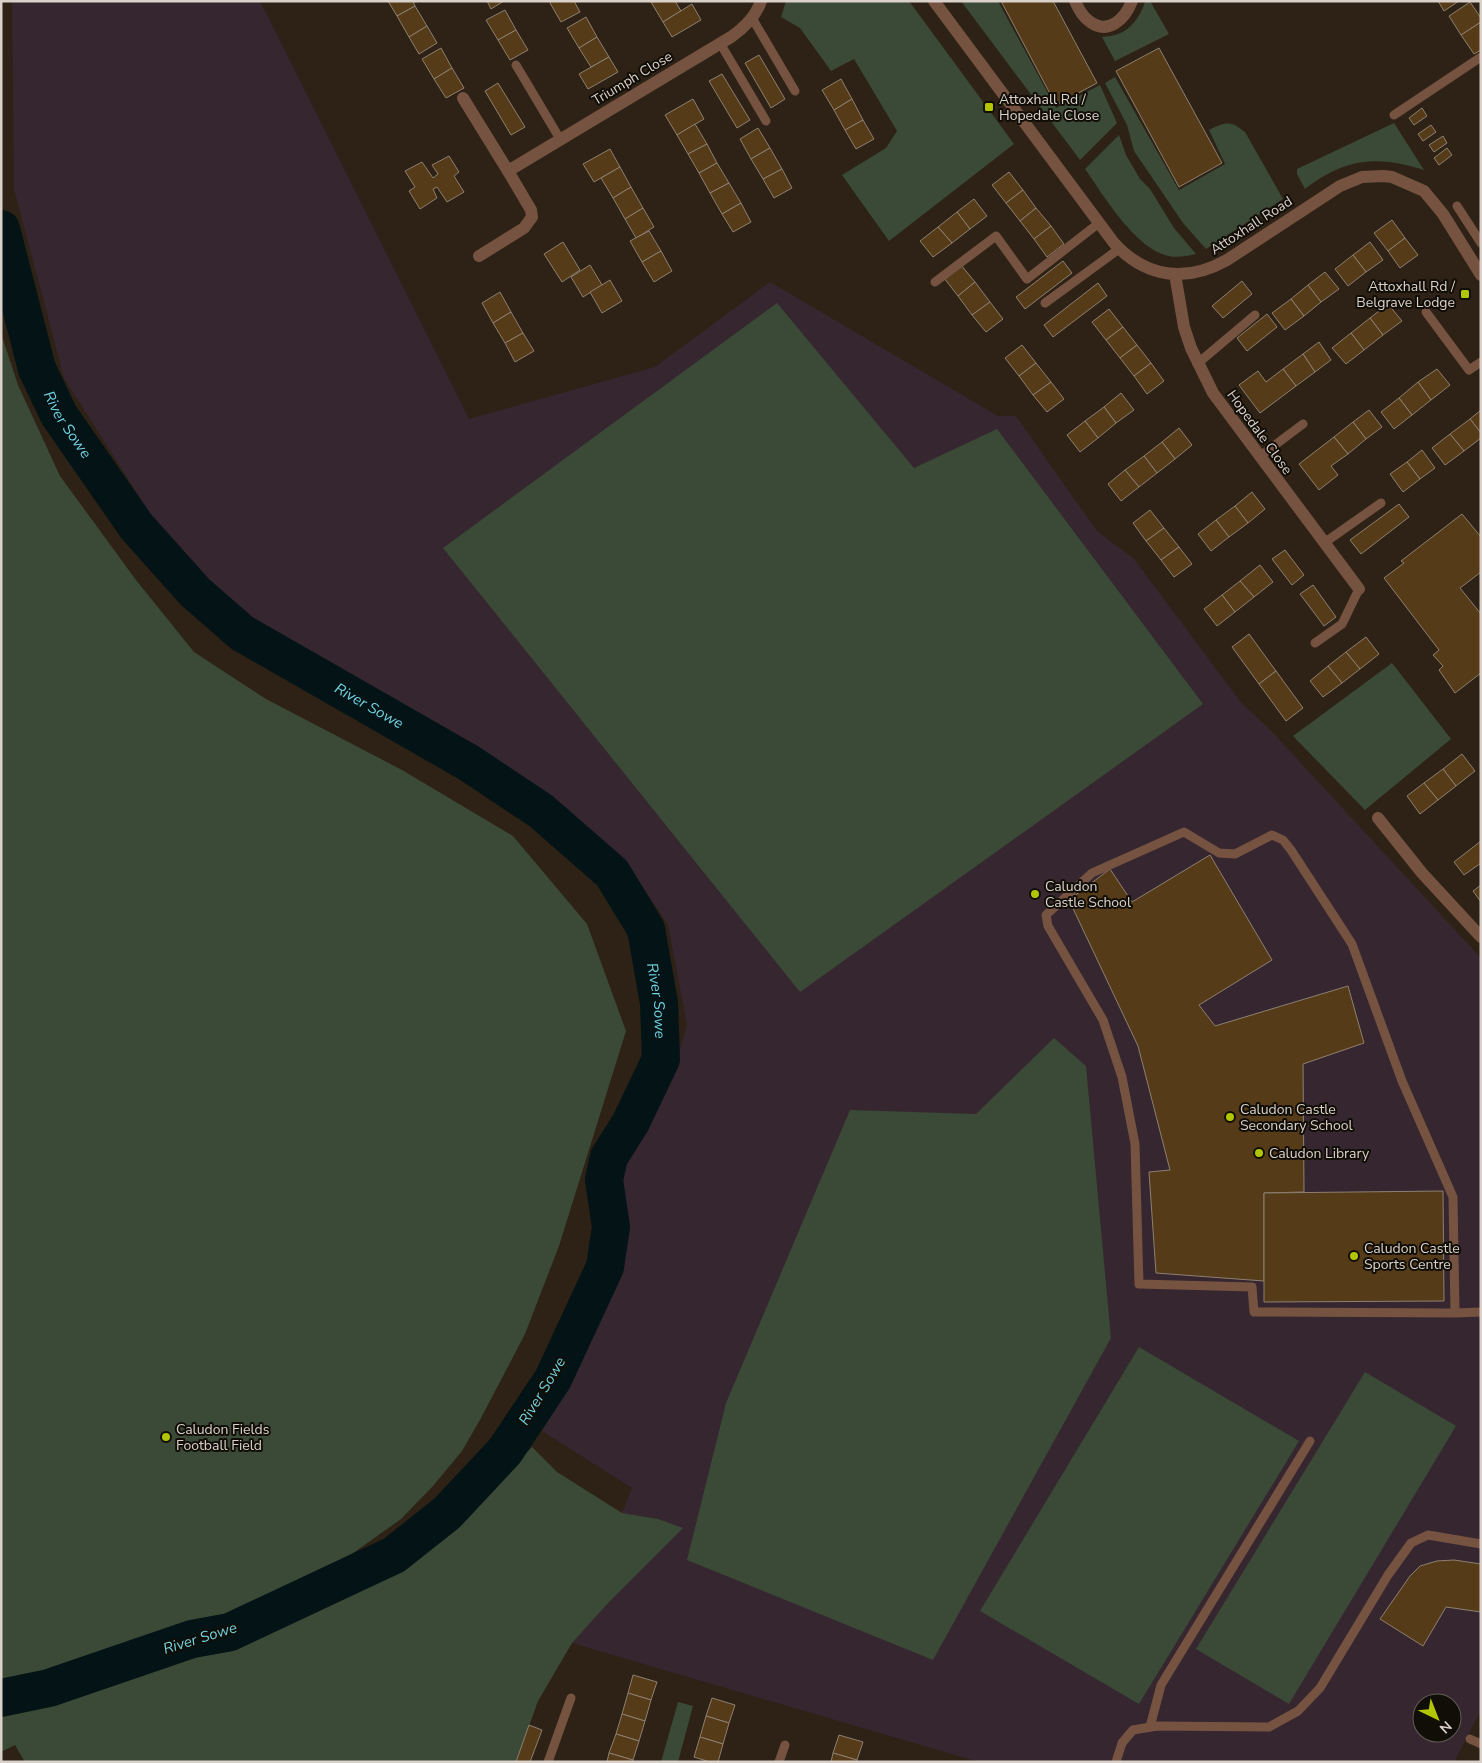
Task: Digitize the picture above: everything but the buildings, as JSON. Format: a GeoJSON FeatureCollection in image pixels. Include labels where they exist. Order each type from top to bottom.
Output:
{"type":"FeatureCollection","features":[{"type":"Feature","properties":{"kind":"street","name":"Triumph Close"},"geometry":{"type":"LineString","coordinates":[[508,171],[739,31],[752,18],[761,1]]}},
{"type":"Feature","properties":{"kind":"street","name":"Attoxhall Road"},"geometry":{"type":"LineString","coordinates":[[934,1],[1119,249],[1141,265],[1175,274],[1200,272],[1220,264],[1340,186],[1352,180],[1373,175],[1392,177],[1424,191],[1444,214],[1481,275]]}},
{"type":"Feature","properties":{"kind":"street"},"geometry":{"type":"LineString","coordinates":[[1075,1],[1088,21],[1100,27],[1115,24],[1127,13],[1132,1]]}},
{"type":"Feature","properties":{"kind":"street"},"geometry":{"type":"LineString","coordinates":[[463,98],[531,210],[532,217],[524,228],[479,256]]}},
{"type":"Feature","properties":{"kind":"street","name":"Hopedale Close"},"geometry":{"type":"LineString","coordinates":[[1175,274],[1184,327],[1198,364],[1224,409],[1359,589]]}},
{"type":"Feature","properties":{"kind":"street"},"geometry":{"type":"LineString","coordinates":[[1378,818],[1422,873],[1481,937]]}},
{"type":"Feature","properties":{"kind":"lane"},"geometry":{"type":"LineString","coordinates":[[752,18],[795,90]]}},
{"type":"Feature","properties":{"kind":"lane"},"geometry":{"type":"LineString","coordinates":[[720,43],[766,121]]}},
{"type":"Feature","properties":{"kind":"lane"},"geometry":{"type":"LineString","coordinates":[[1394,115],[1481,58]]}},
{"type":"Feature","properties":{"kind":"lane"},"geometry":{"type":"LineString","coordinates":[[516,65],[560,139]]}},
{"type":"Feature","properties":{"kind":"lane"},"geometry":{"type":"LineString","coordinates":[[1458,206],[1481,243]]}},
{"type":"Feature","properties":{"kind":"lane"},"geometry":{"type":"LineString","coordinates":[[935,282],[996,236],[1027,279],[1099,223]]}},
{"type":"Feature","properties":{"kind":"lane"},"geometry":{"type":"LineString","coordinates":[[1045,303],[1119,249]]}},
{"type":"Feature","properties":{"kind":"lane"},"geometry":{"type":"LineString","coordinates":[[1426,312],[1469,370],[1481,362]]}},
{"type":"Feature","properties":{"kind":"lane"},"geometry":{"type":"LineString","coordinates":[[1198,364],[1255,315]]}},
{"type":"Feature","properties":{"kind":"lane"},"geometry":{"type":"LineString","coordinates":[[1259,457],[1303,424]]}},
{"type":"Feature","properties":{"kind":"lane"},"geometry":{"type":"LineString","coordinates":[[1324,543],[1381,503]]}},
{"type":"Feature","properties":{"kind":"lane"},"geometry":{"type":"LineString","coordinates":[[1315,643],[1342,624],[1359,589]]}},
{"type":"Feature","properties":{"kind":"lane"},"geometry":{"type":"LineString","coordinates":[[1455,1313],[1453,1197],[1402,1082],[1352,944],[1283,840],[1272,835],[1235,854],[1219,853],[1184,832],[1092,873],[1046,914],[1048,926],[1103,1020],[1122,1077],[1135,1144],[1139,1284],[1252,1287],[1254,1312],[1455,1313],[1481,1312]]}},
{"type":"Feature","properties":{"kind":"lane"},"geometry":{"type":"LineString","coordinates":[[1150,1727],[1162,1685],[1310,1441]]}},
{"type":"Feature","properties":{"kind":"lane"},"geometry":{"type":"LineString","coordinates":[[1116,1762],[1122,1743],[1133,1730],[1157,1726],[1269,1727],[1298,1711],[1320,1688],[1388,1575],[1411,1543],[1428,1535],[1481,1544]]}},
{"type":"Feature","properties":{"kind":"lane"},"geometry":{"type":"LineString","coordinates":[[548,1762],[571,1698]]}},
{"type":"Feature","properties":{"kind":"lane"},"geometry":{"type":"LineString","coordinates":[[1470,1739],[1481,1744]]}},
{"type":"Feature","properties":{"kind":"lane"},"geometry":{"type":"LineString","coordinates":[[779,1762],[784,1745]]}},
{"type":"Feature","properties":{"kind":"shaded area","name":"Caludon Castle School"},"geometry":{"type":"Polygon","coordinates":[[[12,1],[260,1],[469,419],[655,367],[770,282],[998,416],[1016,416],[1097,531],[1134,559],[1240,701],[1276,736],[1481,958],[1481,1710],[1454,1762],[979,1762],[572,1643],[610,1601],[658,1519],[622,1513],[632,1488],[542,1431],[568,1386],[619,1276],[621,1227],[618,1178],[677,1059],[687,1025],[668,925],[627,863],[557,801],[240,611],[163,534],[64,378],[14,189],[12,1]]]}},
{"type":"Feature","properties":{"kind":"green space"},"geometry":{"type":"Polygon","coordinates":[[[786,1],[909,1],[1014,144],[889,241],[842,175],[886,148],[897,131],[854,59],[831,71],[800,28],[781,17],[786,1]]]}},
{"type":"Feature","properties":{"kind":"green space"},"geometry":{"type":"Polygon","coordinates":[[[961,1],[998,1],[1056,108],[1100,85],[1117,123],[1080,160],[961,1]]]}},
{"type":"Feature","properties":{"kind":"green space"},"geometry":{"type":"Polygon","coordinates":[[[1145,1],[1150,1],[1169,34],[1115,61],[1102,37],[1116,35],[1127,29],[1139,16],[1145,1]]]}},
{"type":"Feature","properties":{"kind":"green space"},"geometry":{"type":"Polygon","coordinates":[[[1115,77],[1179,190],[1225,164],[1209,130],[1219,125],[1231,124],[1245,132],[1283,199],[1206,249],[1183,223],[1134,151],[1127,125],[1105,83],[1115,77]]]}},
{"type":"Feature","properties":{"kind":"green space"},"geometry":{"type":"Polygon","coordinates":[[[1394,123],[1424,170],[1391,162],[1362,162],[1334,171],[1305,189],[1297,174],[1297,169],[1394,123]]]}},
{"type":"Feature","properties":{"kind":"green space"},"geometry":{"type":"Polygon","coordinates":[[[1119,135],[1126,155],[1140,179],[1150,189],[1174,228],[1196,254],[1179,257],[1169,256],[1157,252],[1145,244],[1111,207],[1085,169],[1119,135]]]}},
{"type":"Feature","properties":{"kind":"green space"},"geometry":{"type":"Polygon","coordinates":[[[777,303],[914,468],[997,429],[1203,704],[800,992],[443,548],[777,303]]]}},
{"type":"Feature","properties":{"kind":"green space"},"geometry":{"type":"Polygon","coordinates":[[[1,333],[18,385],[60,476],[136,580],[194,652],[266,699],[402,770],[513,836],[587,924],[626,1031],[559,1246],[525,1334],[462,1451],[433,1486],[401,1519],[349,1556],[293,1590],[125,1651],[1,1685],[1,333]]]}},
{"type":"Feature","properties":{"kind":"green space"},"geometry":{"type":"Polygon","coordinates":[[[1392,663],[1451,739],[1365,810],[1293,736],[1392,663]]]}},
{"type":"Feature","properties":{"kind":"green space"},"geometry":{"type":"Polygon","coordinates":[[[1054,1038],[1086,1066],[1111,1338],[933,1660],[687,1560],[726,1403],[850,1110],[976,1114],[1054,1038]]]}},
{"type":"Feature","properties":{"kind":"green space"},"geometry":{"type":"Polygon","coordinates":[[[1139,1347],[1299,1441],[1139,1704],[980,1611],[1139,1347]]]}},
{"type":"Feature","properties":{"kind":"green space"},"geometry":{"type":"Polygon","coordinates":[[[1365,1372],[1456,1426],[1289,1704],[1196,1649],[1365,1372]]]}},
{"type":"Feature","properties":{"kind":"green space"},"geometry":{"type":"Polygon","coordinates":[[[532,1447],[557,1472],[622,1513],[658,1519],[683,1528],[610,1601],[572,1643],[538,1701],[516,1762],[25,1762],[15,1745],[1,1752],[1,1705],[171,1662],[233,1651],[344,1598],[440,1540],[532,1447]]]}},
{"type":"Feature","properties":{"kind":"green space"},"geometry":{"type":"Polygon","coordinates":[[[678,1702],[693,1706],[678,1762],[661,1762],[678,1702]]]}},
{"type":"Feature","properties":{"kind":"waterway","name":"River Sowe"},"geometry":{"type":"LineString","coordinates":[[1,229],[37,369],[59,415],[136,526],[195,592],[242,633],[469,763],[541,811],[612,873],[646,929],[659,1003],[661,1059],[631,1122],[609,1157],[604,1180],[611,1227],[605,1267],[553,1379],[505,1451],[447,1513],[394,1555],[230,1632],[192,1639],[49,1688],[1,1698]]}},
{"type":"Feature","properties":{"kind":"place","name":"Attoxhall Rd / Hopedale Close"},"geometry":{"type":"Point","coordinates":[989,107]}},
{"type":"Feature","properties":{"kind":"place","name":"Attoxhall Rd / Belgrave Lodge"},"geometry":{"type":"Point","coordinates":[1465,294]}},
{"type":"Feature","properties":{"kind":"place","name":"Caludon Castle School"},"geometry":{"type":"Point","coordinates":[1035,894]}},
{"type":"Feature","properties":{"kind":"place","name":"Caludon Castle Secondary School"},"geometry":{"type":"Point","coordinates":[1230,1117]}},
{"type":"Feature","properties":{"kind":"place","name":"Caludon Library"},"geometry":{"type":"Point","coordinates":[1259,1153]}},
{"type":"Feature","properties":{"kind":"place","name":"Caludon Castle Sports Centre"},"geometry":{"type":"Point","coordinates":[1354,1256]}},
{"type":"Feature","properties":{"kind":"place","name":"Caludon Fields Football Field"},"geometry":{"type":"Point","coordinates":[166,1437]}}]}
